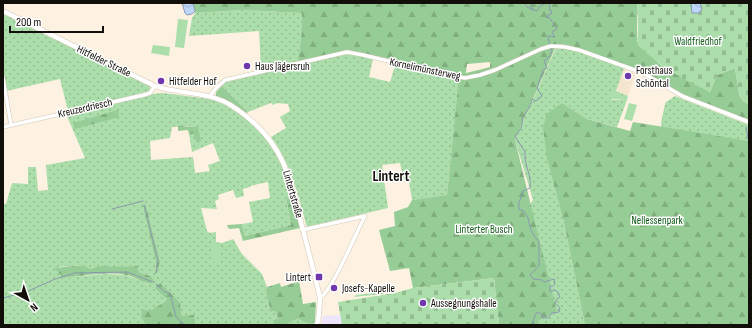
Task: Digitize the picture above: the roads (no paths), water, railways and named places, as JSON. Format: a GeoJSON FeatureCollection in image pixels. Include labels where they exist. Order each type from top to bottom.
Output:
{"type":"FeatureCollection","features":[{"type":"Feature","properties":{"kind":"main road","name":"Hitfelder Straße"},"geometry":{"type":"LineString","coordinates":[[3,10],[155,86],[173,92],[210,96]]}},
{"type":"Feature","properties":{"kind":"main road","name":"Lintertstraße"},"geometry":{"type":"LineString","coordinates":[[210,96],[227,103],[243,113],[258,126],[281,156],[289,177],[320,298],[320,314],[317,325]]}},
{"type":"Feature","properties":{"kind":"street","name":"Kornelimünsterweg"},"geometry":{"type":"LineString","coordinates":[[210,96],[225,80],[347,52],[465,78],[487,73],[532,52],[547,47],[565,46],[644,73],[682,96],[749,122]]}},
{"type":"Feature","properties":{"kind":"street"},"geometry":{"type":"LineString","coordinates":[[3,78],[10,125]]}},
{"type":"Feature","properties":{"kind":"street","name":"Kreuzerdriesch"},"geometry":{"type":"LineString","coordinates":[[3,127],[144,95],[150,93],[155,86]]}},
{"type":"Feature","properties":{"kind":"street"},"geometry":{"type":"LineString","coordinates":[[302,230],[365,216],[333,281],[324,296],[320,298]]}},
{"type":"Feature","properties":{"kind":"water"},"geometry":{"type":"Polygon","coordinates":[[[182,3],[193,3],[195,11],[192,14],[187,15],[182,3]]]}},
{"type":"Feature","properties":{"kind":"water"},"geometry":{"type":"Polygon","coordinates":[[[691,3],[700,3],[702,9],[699,13],[692,13],[691,3]]]}},
{"type":"Feature","properties":{"kind":"waterway"},"geometry":{"type":"LineString","coordinates":[[524,3],[527,7],[537,11],[540,6],[547,3]]}},
{"type":"Feature","properties":{"kind":"waterway"},"geometry":{"type":"LineString","coordinates":[[531,3],[532,10]]}},
{"type":"Feature","properties":{"kind":"waterway"},"geometry":{"type":"LineString","coordinates":[[532,325],[537,312],[542,314],[542,318],[548,318],[552,313],[559,312],[560,308],[555,303],[560,297],[558,292],[554,290],[551,292],[550,291],[550,286],[555,284],[554,279],[544,282],[542,280],[533,279],[530,275],[539,266],[539,242],[532,231],[528,217],[523,210],[520,210],[519,208],[523,191],[530,188],[530,183],[525,152],[515,136],[521,128],[522,119],[532,99],[536,101],[542,96],[537,88],[543,70],[547,68],[544,61],[549,57],[552,51],[548,38],[549,36],[555,37],[552,32],[557,29],[549,17],[546,18],[552,11],[550,11],[549,3]]}},
{"type":"Feature","properties":{"kind":"waterway"},"geometry":{"type":"LineString","coordinates":[[746,127],[749,144]]}},
{"type":"Feature","properties":{"kind":"waterway"},"geometry":{"type":"LineString","coordinates":[[112,209],[143,201]]}},
{"type":"Feature","properties":{"kind":"waterway"},"geometry":{"type":"LineString","coordinates":[[144,205],[158,261],[156,273]]}},
{"type":"Feature","properties":{"kind":"waterway"},"geometry":{"type":"LineString","coordinates":[[3,298],[26,292],[55,279],[75,273],[127,272],[153,282]]}},
{"type":"Feature","properties":{"kind":"waterway"},"geometry":{"type":"LineString","coordinates":[[156,284],[168,293]]}},
{"type":"Feature","properties":{"kind":"waterway"},"geometry":{"type":"LineString","coordinates":[[169,293],[176,317],[185,325]]}},
{"type":"Feature","properties":{"kind":"place","name":"Haus Jägersruh"},"geometry":{"type":"Point","coordinates":[247,66]}},
{"type":"Feature","properties":{"kind":"place","name":"Forsthaus Schöntal"},"geometry":{"type":"Point","coordinates":[628,76]}},
{"type":"Feature","properties":{"kind":"place","name":"Hitfelder Hof"},"geometry":{"type":"Point","coordinates":[161,81]}},
{"type":"Feature","properties":{"kind":"place","name":"Lintert"},"geometry":{"type":"Point","coordinates":[319,277]}},
{"type":"Feature","properties":{"kind":"place","name":"Josefs-Kapelle"},"geometry":{"type":"Point","coordinates":[334,288]}},
{"type":"Feature","properties":{"kind":"place","name":"Aussegnungshalle"},"geometry":{"type":"Point","coordinates":[423,303]}},
{"type":"Feature","properties":{"kind":"district","name":"Lintert"},"geometry":{"type":"Point","coordinates":[391,176]}},
{"type":"Feature","properties":{"kind":"park label","name":"Waldfriedhof"},"geometry":{"type":"Point","coordinates":[698,41]}},
{"type":"Feature","properties":{"kind":"park label","name":"Nellessenpark"},"geometry":{"type":"Point","coordinates":[657,220]}},
{"type":"Feature","properties":{"kind":"park label","name":"Linterter Busch"},"geometry":{"type":"Point","coordinates":[484,229]}}]}
